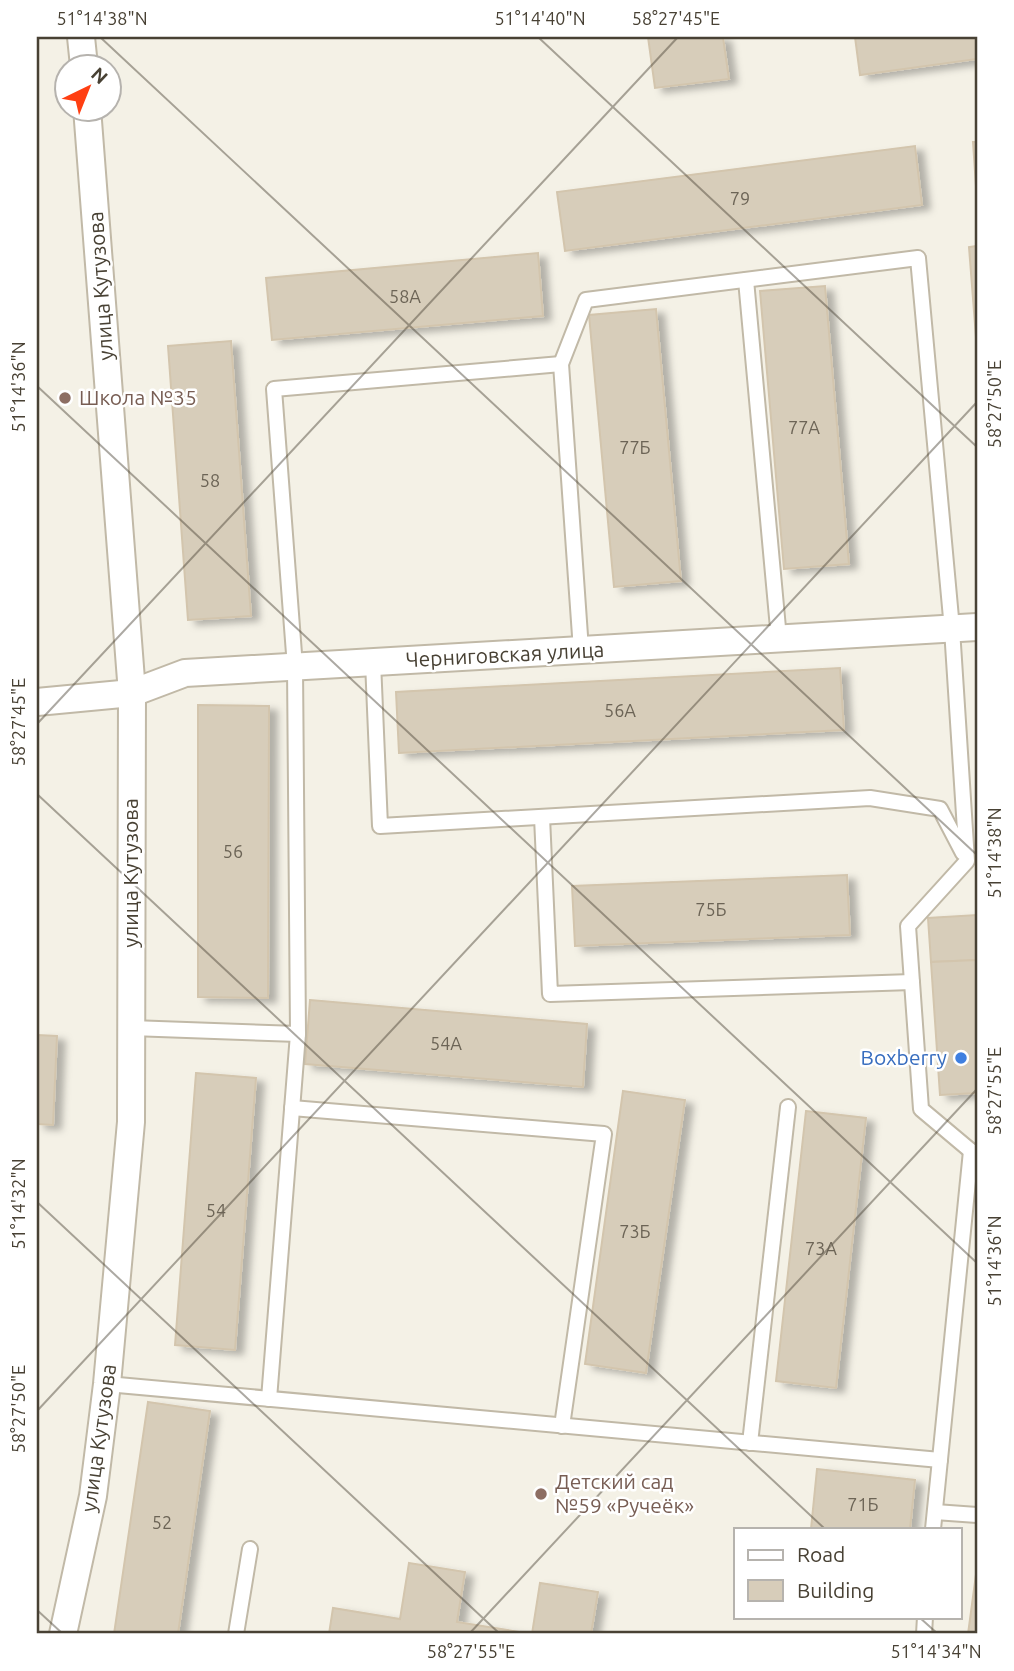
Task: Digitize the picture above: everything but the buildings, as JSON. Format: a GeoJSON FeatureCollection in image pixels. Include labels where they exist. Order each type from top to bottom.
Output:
{"type":"FeatureCollection","features":[{"type":"Feature","properties":{"kind":"street","name":"улица Кутузова"},"geometry":{"type":"LineString","coordinates":[[63,1634],[93,1496],[107,1384],[131,1122],[132,693],[88,122]]}},
{"type":"Feature","properties":{"kind":"street","name":"Черниговская улица"},"geometry":{"type":"LineString","coordinates":[[37,702],[132,693],[185,673],[965,628]]}},
{"type":"Feature","properties":{"kind":"lane"},"geometry":{"type":"LineString","coordinates":[[581,650],[561,363],[586,300],[918,258],[965,628],[967,861],[908,926],[921,1109],[974,1149],[933,1528]]}},
{"type":"Feature","properties":{"kind":"lane"},"geometry":{"type":"LineString","coordinates":[[746,280],[779,639]]}},
{"type":"Feature","properties":{"kind":"lane"},"geometry":{"type":"LineString","coordinates":[[269,1399],[298,1034],[295,667],[274,389],[561,363]]}},
{"type":"Feature","properties":{"kind":"lane"},"geometry":{"type":"LineString","coordinates":[[373,662],[380,826],[870,798],[940,809],[967,861]]}},
{"type":"Feature","properties":{"kind":"lane"},"geometry":{"type":"LineString","coordinates":[[542,817],[550,994],[912,982]]}},
{"type":"Feature","properties":{"kind":"lane"},"geometry":{"type":"LineString","coordinates":[[131,1028],[298,1034]]}},
{"type":"Feature","properties":{"kind":"lane"},"geometry":{"type":"LineString","coordinates":[[750,1443],[788,1107]]}},
{"type":"Feature","properties":{"kind":"lane"},"geometry":{"type":"LineString","coordinates":[[292,1108],[604,1134],[562,1426]]}},
{"type":"Feature","properties":{"kind":"lane"},"geometry":{"type":"LineString","coordinates":[[107,1384],[940,1460]]}},
{"type":"Feature","properties":{"kind":"lane"},"geometry":{"type":"LineString","coordinates":[[935,1512],[977,1515]]}},
{"type":"Feature","properties":{"kind":"lane"},"geometry":{"type":"LineString","coordinates":[[236,1634],[250,1549]]}},
{"type":"Feature","properties":{"kind":"place","name":"Школа №35"},"geometry":{"type":"Point","coordinates":[65,398]}},
{"type":"Feature","properties":{"kind":"place","name":"Boxberry"},"geometry":{"type":"Point","coordinates":[961,1058]}},
{"type":"Feature","properties":{"kind":"place","name":"Детский сад №59 «Ручеёк»"},"geometry":{"type":"Point","coordinates":[541,1494]}}]}
